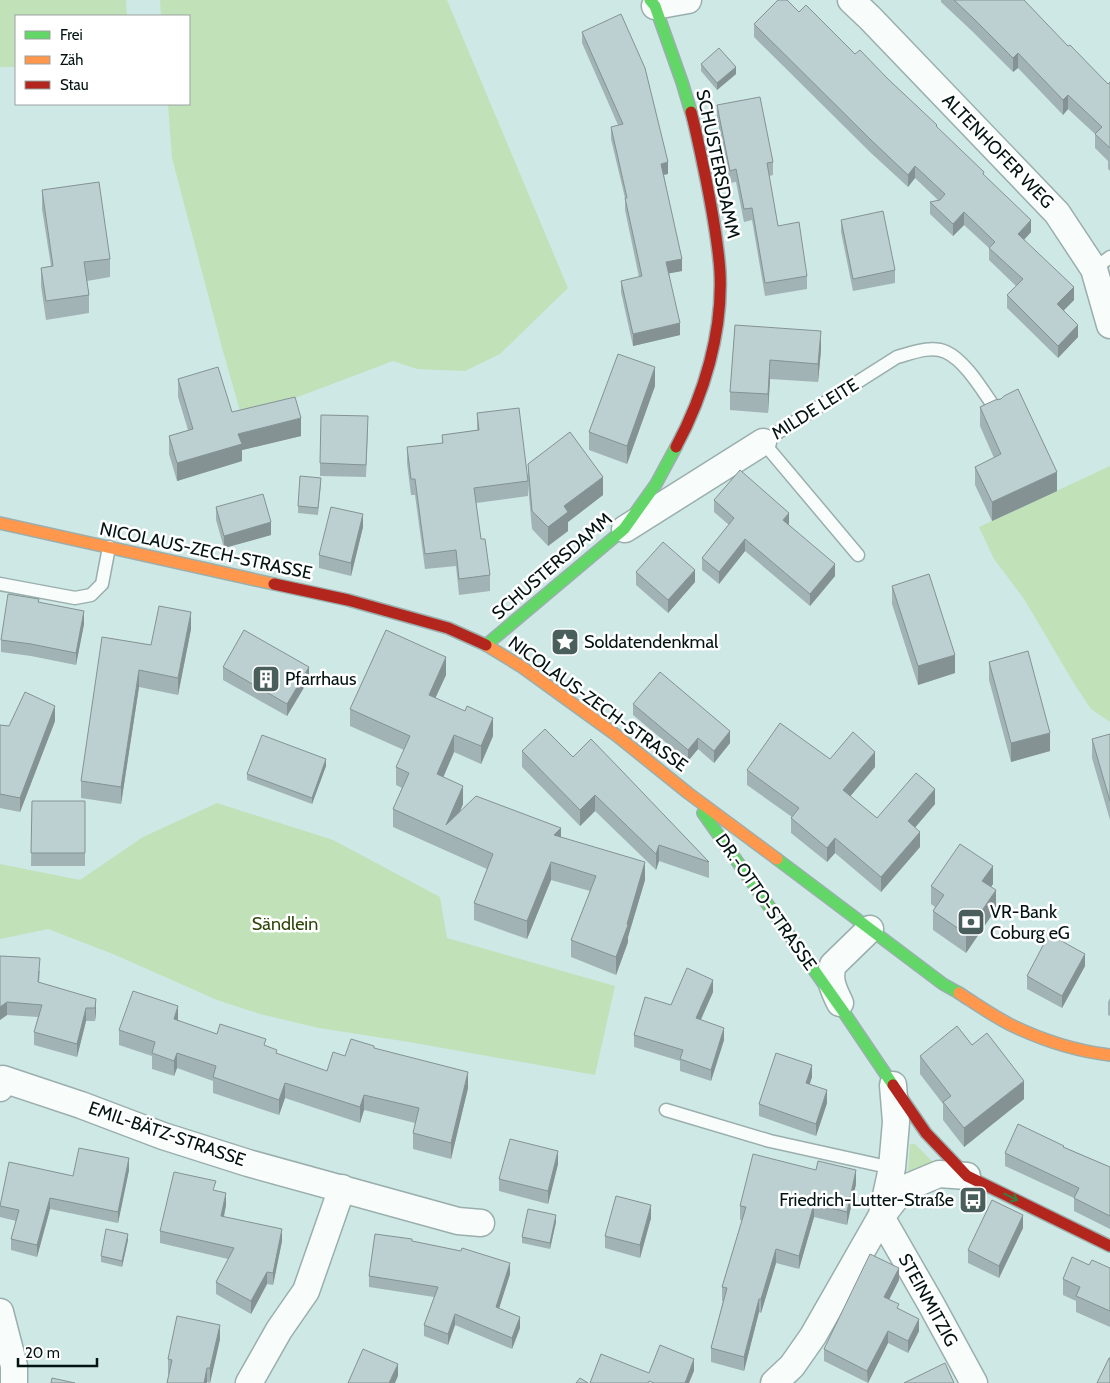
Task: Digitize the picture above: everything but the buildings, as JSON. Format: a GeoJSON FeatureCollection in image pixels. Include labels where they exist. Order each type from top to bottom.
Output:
{"type":"FeatureCollection","features":[{"type":"Feature","properties":{"kind":"street"},"geometry":{"type":"LineString","coordinates":[[652,3],[688,0]]}},
{"type":"Feature","properties":{"kind":"street","name":"ALTENHOFER WEG"},"geometry":{"type":"LineString","coordinates":[[851,0],[1057,213],[1102,263],[1110,325]]}},
{"type":"Feature","properties":{"kind":"street","name":"SCHUSTERSDAMM"},"geometry":{"type":"LineString","coordinates":[[486,645],[624,529],[656,484],[688,425],[710,364],[718,316],[720,274],[715,222],[694,122],[682,82],[652,3]]}},
{"type":"Feature","properties":{"kind":"street","name":"MILDE LEITE"},"geometry":{"type":"LineString","coordinates":[[624,529],[763,442]]}},
{"type":"Feature","properties":{"kind":"street","name":"NICOLAUS-ZECH-STRASSE"},"geometry":{"type":"LineString","coordinates":[[0,523],[348,600],[448,628],[486,645],[522,667],[616,735],[688,793],[943,984],[1011,1025],[1056,1043],[1110,1055]]}},
{"type":"Feature","properties":{"kind":"street","name":"DR.-OTTO-STRASSE"},"geometry":{"type":"LineString","coordinates":[[688,793],[843,1011],[926,1133],[967,1176],[1110,1246]]}},
{"type":"Feature","properties":{"kind":"street","name":"DR.-OTTO-STRASSE"},"geometry":{"type":"LineString","coordinates":[[843,1011],[831,984],[833,965],[870,929]]}},
{"type":"Feature","properties":{"kind":"street","name":"EMIL-BÄTZ-STRASSE"},"geometry":{"type":"LineString","coordinates":[[0,1088],[3,1079],[81,1105],[163,1136],[248,1163],[458,1221],[481,1223]]}},
{"type":"Feature","properties":{"kind":"street"},"geometry":{"type":"LineString","coordinates":[[882,1217],[892,1168],[896,1122],[893,1085]]}},
{"type":"Feature","properties":{"kind":"street"},"geometry":{"type":"LineString","coordinates":[[774,1383],[792,1366],[813,1336],[882,1217],[898,1195],[908,1187],[939,1174],[967,1176]]}},
{"type":"Feature","properties":{"kind":"street"},"geometry":{"type":"LineString","coordinates":[[249,1383],[279,1330],[306,1291],[342,1188]]}},
{"type":"Feature","properties":{"kind":"street","name":"STEINMITZIG"},"geometry":{"type":"LineString","coordinates":[[882,1217],[974,1383]]}},
{"type":"Feature","properties":{"kind":"street"},"geometry":{"type":"LineString","coordinates":[[0,1312],[14,1366],[14,1383]]}},
{"type":"Feature","properties":{"kind":"lane","name":"MILDE LEITE"},"geometry":{"type":"LineString","coordinates":[[763,442],[897,357],[918,351],[946,352],[962,363],[997,411]]}},
{"type":"Feature","properties":{"kind":"lane"},"geometry":{"type":"LineString","coordinates":[[763,442],[858,555]]}},
{"type":"Feature","properties":{"kind":"lane"},"geometry":{"type":"LineString","coordinates":[[0,584],[75,598],[91,595],[102,584],[109,548]]}},
{"type":"Feature","properties":{"kind":"lane"},"geometry":{"type":"LineString","coordinates":[[666,1110],[770,1142],[892,1168]]}},
{"type":"Feature","properties":{"kind":"green space"},"geometry":{"type":"Polygon","coordinates":[[[0,0],[126,0],[127,15],[15,15],[15,67],[0,67],[0,0]]]}},
{"type":"Feature","properties":{"kind":"green space"},"geometry":{"type":"Polygon","coordinates":[[[160,0],[447,0],[568,288],[500,354],[465,371],[417,369],[393,361],[242,418],[172,158],[168,105],[190,105],[190,15],[161,15],[160,0]]]}},
{"type":"Feature","properties":{"kind":"green space"},"geometry":{"type":"Polygon","coordinates":[[[1110,466],[1110,722],[1091,709],[1024,599],[994,559],[979,527],[1110,466]]]}},
{"type":"Feature","properties":{"kind":"green space","name":"Sändlein"},"geometry":{"type":"Polygon","coordinates":[[[217,803],[333,840],[440,897],[447,938],[615,986],[595,1075],[319,1028],[260,1014],[217,1000],[113,954],[48,929],[0,939],[0,864],[80,880],[143,837],[217,803]]]}},
{"type":"Feature","properties":{"kind":"green space"},"geometry":{"type":"Polygon","coordinates":[[[910,1144],[915,1144],[934,1163],[916,1174],[908,1172],[910,1144]]]}},
{"type":"Feature","properties":{"kind":"traffic: fast"},"geometry":{"type":"LineString","coordinates":[[650,0],[655,6],[691,112]]}},
{"type":"Feature","properties":{"kind":"traffic: fast"},"geometry":{"type":"LineString","coordinates":[[486,645],[624,529],[656,484],[676,447]]}},
{"type":"Feature","properties":{"kind":"traffic: fast"},"geometry":{"type":"LineString","coordinates":[[703,813],[893,1085]]}},
{"type":"Feature","properties":{"kind":"traffic: fast"},"geometry":{"type":"LineString","coordinates":[[777,859],[943,984],[959,993]]}},
{"type":"Feature","properties":{"kind":"traffic: slow"},"geometry":{"type":"LineString","coordinates":[[0,523],[274,584]]}},
{"type":"Feature","properties":{"kind":"traffic: slow"},"geometry":{"type":"LineString","coordinates":[[486,645],[522,667],[616,735],[688,793],[777,859]]}},
{"type":"Feature","properties":{"kind":"traffic: slow"},"geometry":{"type":"LineString","coordinates":[[959,993],[1004,1021],[1035,1035],[1072,1048],[1110,1055]]}},
{"type":"Feature","properties":{"kind":"traffic: jam"},"geometry":{"type":"LineString","coordinates":[[676,447],[695,406],[710,362],[715,340],[720,295],[719,260],[714,225],[691,112]]}},
{"type":"Feature","properties":{"kind":"traffic: jam"},"geometry":{"type":"LineString","coordinates":[[274,584],[348,600],[448,628],[486,645]]}},
{"type":"Feature","properties":{"kind":"traffic: jam"},"geometry":{"type":"LineString","coordinates":[[893,1085],[926,1133],[967,1176],[1110,1246]]}},
{"type":"Feature","properties":{"kind":"place","name":"Soldatendenkmal"},"geometry":{"type":"Point","coordinates":[565,642]}},
{"type":"Feature","properties":{"kind":"place","name":"Pfarrhaus"},"geometry":{"type":"Point","coordinates":[266,679]}},
{"type":"Feature","properties":{"kind":"place","name":"VR-Bank Coburg eG"},"geometry":{"type":"Point","coordinates":[971,922]}},
{"type":"Feature","properties":{"kind":"place","name":"Friedrich-Lutter-Straße"},"geometry":{"type":"Point","coordinates":[973,1200]}}]}
